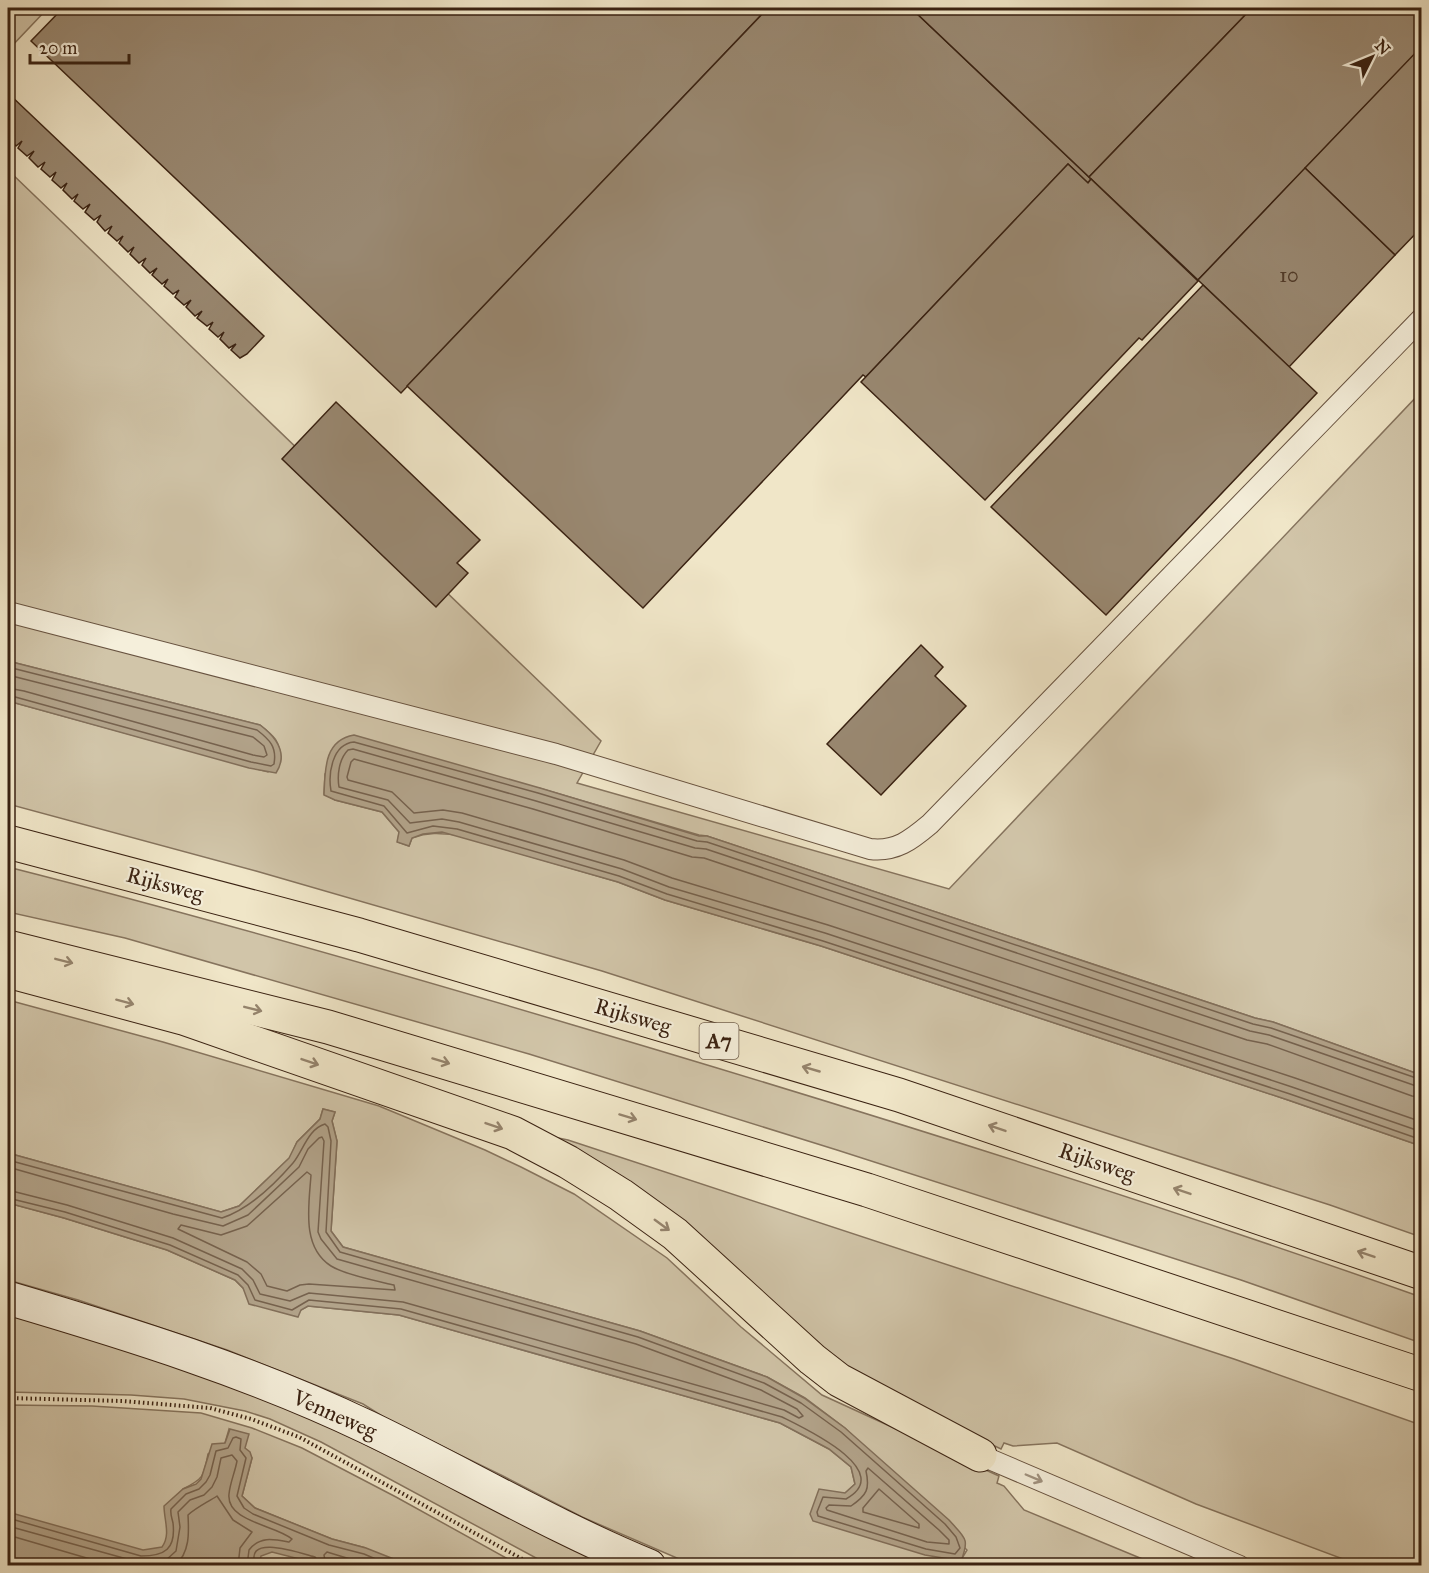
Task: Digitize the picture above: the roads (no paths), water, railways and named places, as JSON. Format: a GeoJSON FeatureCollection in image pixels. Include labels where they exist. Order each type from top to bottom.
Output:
{"type":"FeatureCollection","features":[{"type":"Feature","properties":{"kind":"highway","name":"Rijksweg"},"geometry":{"type":"LineString","coordinates":[[8,842],[359,935],[900,1095],[1422,1273]]}},
{"type":"Feature","properties":{"kind":"highway"},"geometry":{"type":"LineString","coordinates":[[8,946],[328,1027],[867,1190],[1422,1376]]}},
{"type":"Feature","properties":{"kind":"highway"},"geometry":{"type":"LineString","coordinates":[[8,971],[183,1018],[513,1133],[568,1162],[621,1195],[675,1234],[838,1380],[980,1455]]}},
{"type":"Feature","properties":{"kind":"main road","name":"Venneweg"},"geometry":{"type":"LineString","coordinates":[[8,1298],[184,1352],[316,1404],[366,1426],[560,1526],[649,1566]]}},
{"type":"Feature","properties":{"kind":"lane"},"geometry":{"type":"LineString","coordinates":[[8,612],[556,754],[870,849],[891,849],[912,840],[930,824],[1422,318]]}},
{"type":"Feature","properties":{"kind":"lane"},"geometry":{"type":"LineString","coordinates":[[980,1455],[1240,1566]]}},
{"type":"Feature","properties":{"kind":"water"},"geometry":{"type":"Polygon","coordinates":[[[8,661],[260,725],[276,740],[279,746],[280,766],[276,773],[249,768],[8,701],[8,661]]]}},
{"type":"Feature","properties":{"kind":"water"},"geometry":{"type":"Polygon","coordinates":[[[354,735],[699,836],[707,836],[1255,1018],[1273,1022],[1421,1075],[1421,1146],[821,946],[665,900],[618,882],[442,832],[412,838],[409,846],[397,842],[399,832],[382,812],[324,795],[326,766],[332,750],[344,738],[354,735]]]}},
{"type":"Feature","properties":{"kind":"water"},"geometry":{"type":"Polygon","coordinates":[[[323,1109],[335,1112],[332,1121],[337,1141],[331,1231],[343,1247],[640,1331],[767,1377],[804,1398],[845,1428],[949,1520],[964,1539],[965,1547],[961,1561],[925,1555],[813,1521],[810,1514],[819,1489],[845,1493],[855,1484],[851,1467],[829,1449],[780,1423],[399,1315],[308,1306],[301,1310],[298,1317],[249,1304],[243,1288],[235,1280],[167,1250],[8,1203],[8,1153],[221,1212],[239,1206],[289,1158],[297,1142],[320,1119],[323,1109]]]}},
{"type":"Feature","properties":{"kind":"water"},"geometry":{"type":"Polygon","coordinates":[[[230,1429],[249,1434],[245,1448],[250,1452],[252,1458],[242,1496],[255,1508],[332,1539],[366,1548],[409,1565],[323,1565],[272,1552],[261,1556],[260,1561],[264,1565],[8,1565],[8,1512],[143,1550],[162,1547],[167,1532],[164,1506],[183,1489],[196,1484],[201,1479],[212,1444],[225,1443],[230,1429]]]}}]}
